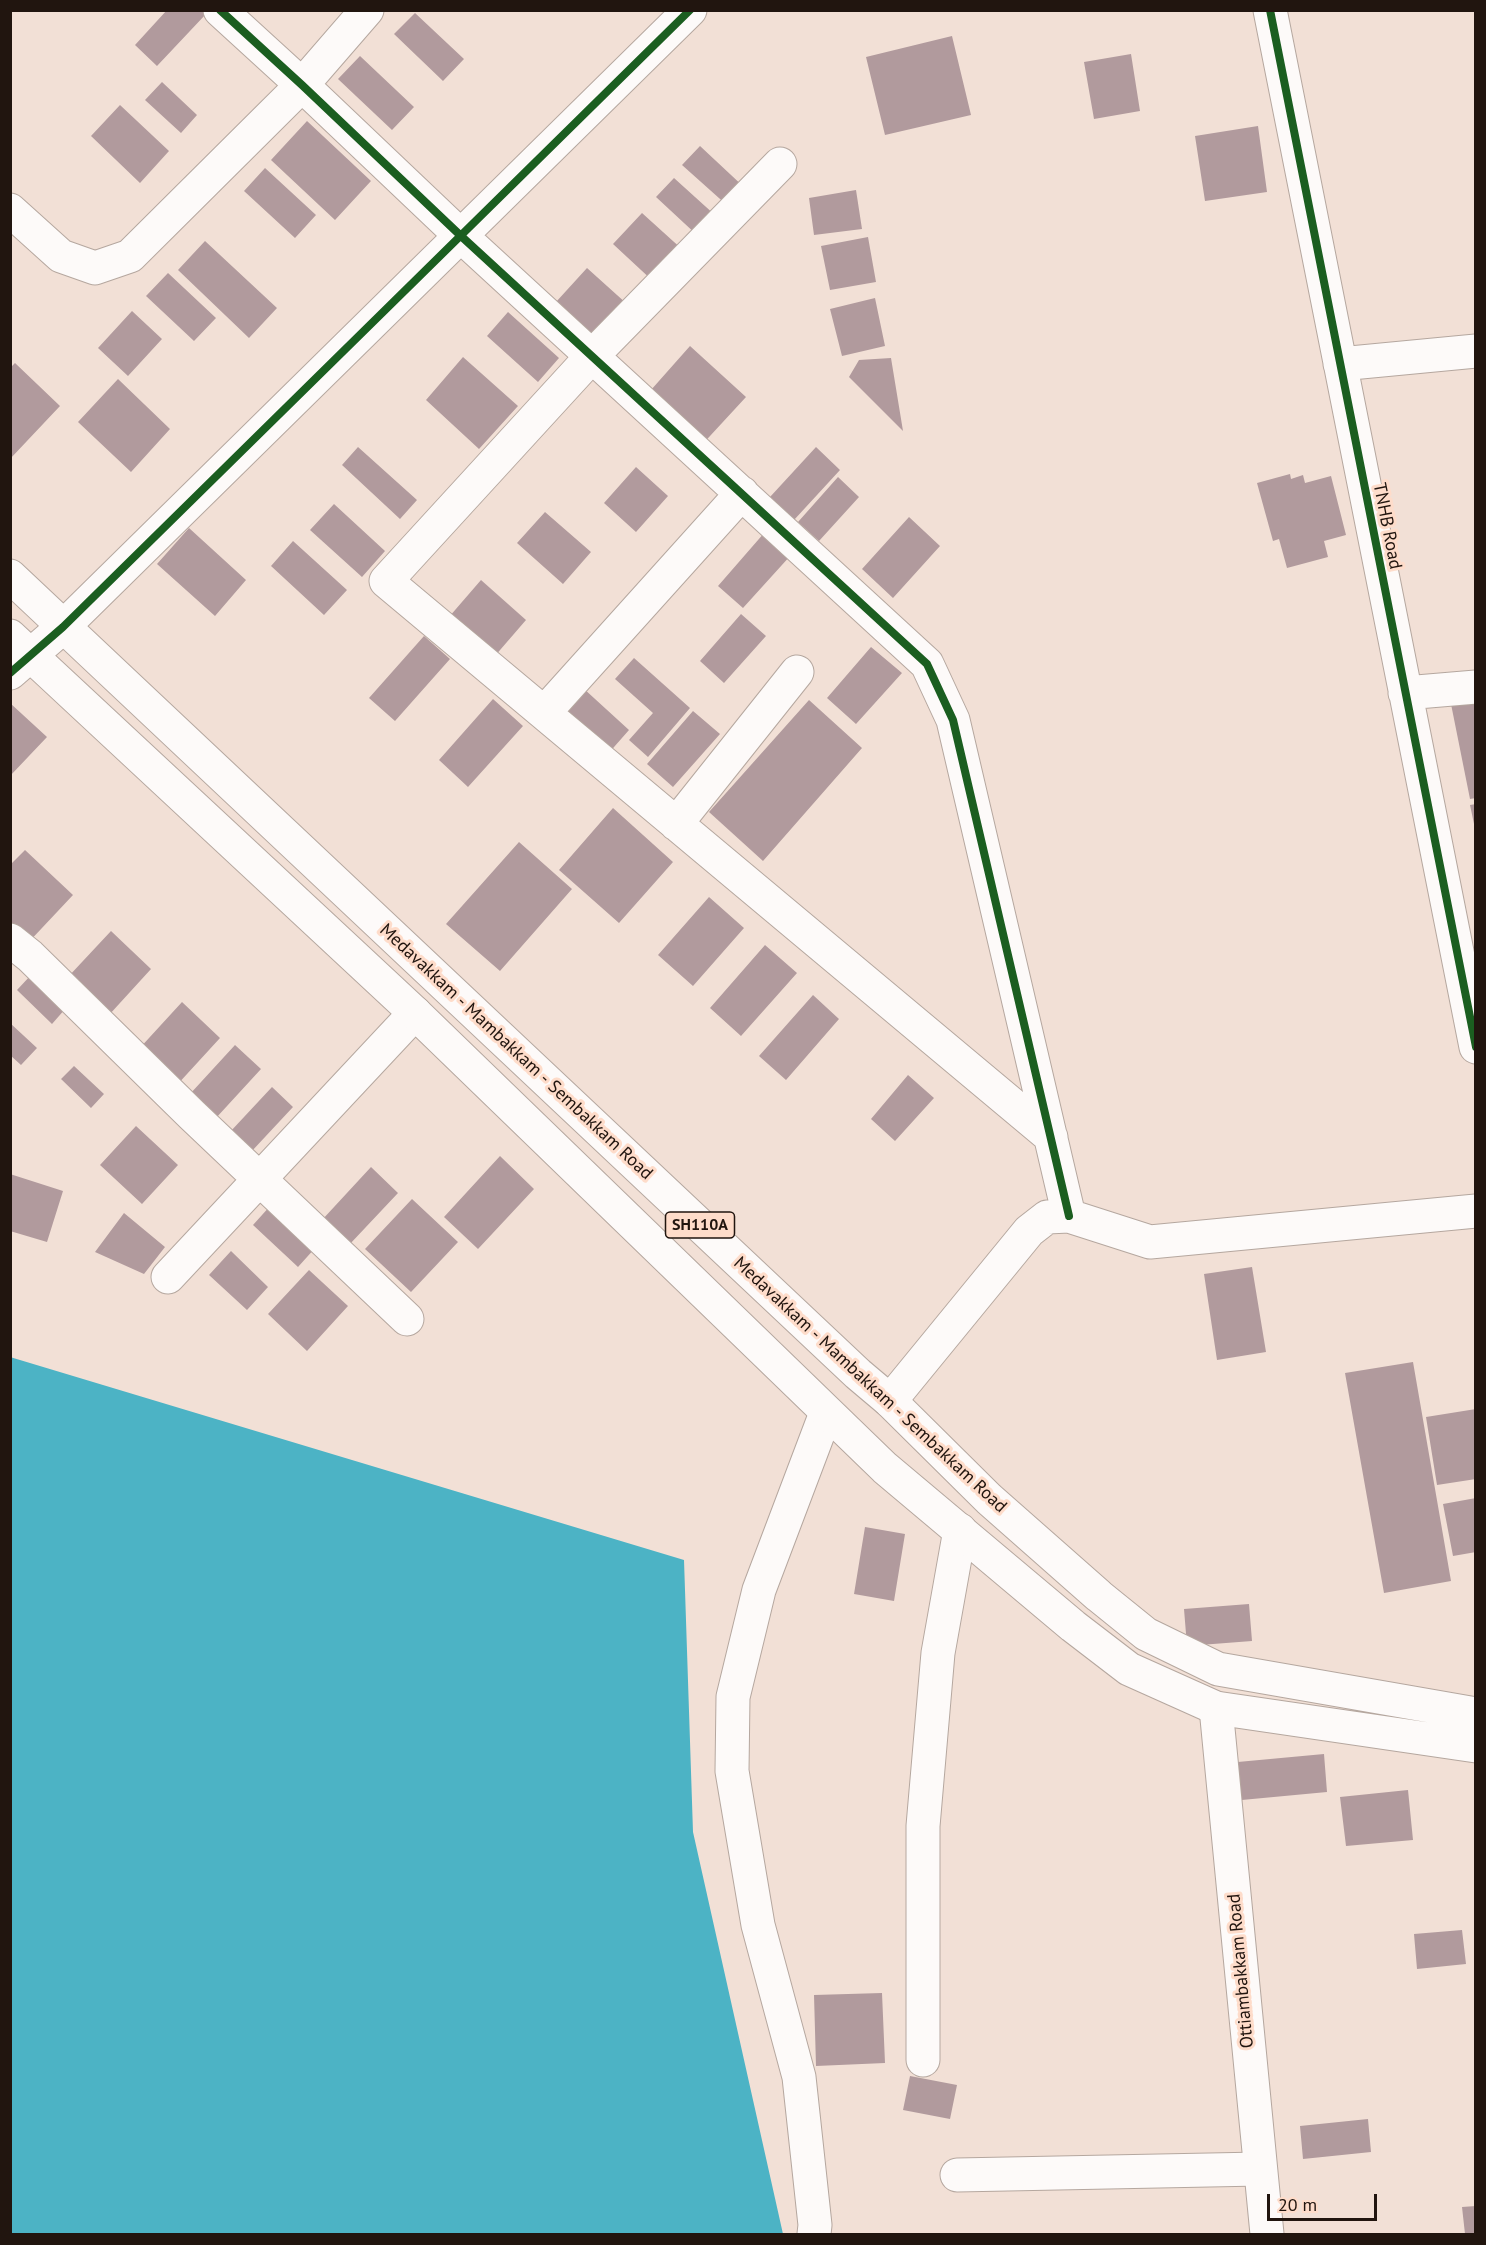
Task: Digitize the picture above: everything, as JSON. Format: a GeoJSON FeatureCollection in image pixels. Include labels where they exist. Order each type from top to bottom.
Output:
{"type":"FeatureCollection","features":[{"type":"Feature","properties":{"kind":"street"},"geometry":{"type":"LineString","coordinates":[[220,10],[461,236],[927,664],[953,720],[1069,1216]]}},
{"type":"Feature","properties":{"kind":"street"},"geometry":{"type":"LineString","coordinates":[[10,210],[61,256],[95,268],[130,256],[302,85],[367,10]]}},
{"type":"Feature","properties":{"kind":"street"},"geometry":{"type":"LineString","coordinates":[[17,655],[63,627],[690,10]]}},
{"type":"Feature","properties":{"kind":"street","name":"TNHB Road"},"geometry":{"type":"LineString","coordinates":[[1270,10],[1405,693],[1467,962],[1476,1047]]}},
{"type":"Feature","properties":{"kind":"street"},"geometry":{"type":"LineString","coordinates":[[780,164],[593,355],[386,581],[1051,1137]]}},
{"type":"Feature","properties":{"kind":"street"},"geometry":{"type":"LineString","coordinates":[[1340,364],[1476,351]]}},
{"type":"Feature","properties":{"kind":"street"},"geometry":{"type":"LineString","coordinates":[[544,713],[742,493]]}},
{"type":"Feature","properties":{"kind":"street","name":"Medavakkam - Mambakkam - Sembakkam Road"},"geometry":{"type":"LineString","coordinates":[[10,576],[858,1374],[890,1401],[989,1500],[1146,1634],[1218,1669],[1476,1714]]}},
{"type":"Feature","properties":{"kind":"street","name":"SH110A"},"geometry":{"type":"LineString","coordinates":[[17,655],[74,694],[415,1013],[885,1468],[1073,1626],[1130,1669],[1216,1708],[1476,1746]]}},
{"type":"Feature","properties":{"kind":"street"},"geometry":{"type":"LineString","coordinates":[[676,824],[797,672]]}},
{"type":"Feature","properties":{"kind":"street"},"geometry":{"type":"LineString","coordinates":[[1405,693],[1476,687]]}},
{"type":"Feature","properties":{"kind":"street"},"geometry":{"type":"LineString","coordinates":[[10,940],[407,1319]]}},
{"type":"Feature","properties":{"kind":"street"},"geometry":{"type":"LineString","coordinates":[[168,1277],[415,1013]]}},
{"type":"Feature","properties":{"kind":"street"},"geometry":{"type":"LineString","coordinates":[[890,1401],[1029,1231],[1047,1217],[1069,1216],[1150,1242],[1476,1211]]}},
{"type":"Feature","properties":{"kind":"street"},"geometry":{"type":"LineString","coordinates":[[814,2235],[815,2225],[799,2077],[758,1925],[732,1771],[733,1697],[759,1590],[826,1413]]}},
{"type":"Feature","properties":{"kind":"street"},"geometry":{"type":"LineString","coordinates":[[923,2060],[923,1826],[938,1653],[960,1530]]}},
{"type":"Feature","properties":{"kind":"street","name":"Ottiambakkam Road"},"geometry":{"type":"LineString","coordinates":[[1216,1708],[1267,2235]]}},
{"type":"Feature","properties":{"kind":"street"},"geometry":{"type":"LineString","coordinates":[[957,2175],[1260,2169]]}},
{"type":"Feature","properties":{"kind":"water"},"geometry":{"type":"Polygon","coordinates":[[[10,1357],[684,1560],[693,1832],[783,2234],[11,2234],[10,1357]]]}},
{"type":"Feature","properties":{"kind":"building"},"geometry":{"type":"Polygon","coordinates":[[[167,10],[203,10],[206,14],[157,66],[135,45],[167,10]]]}},
{"type":"Feature","properties":{"kind":"building"},"geometry":{"type":"Polygon","coordinates":[[[415,13],[464,59],[443,81],[394,34],[415,13]]]}},
{"type":"Feature","properties":{"kind":"building"},"geometry":{"type":"Polygon","coordinates":[[[952,36],[971,115],[885,135],[866,57],[952,36]]]}},
{"type":"Feature","properties":{"kind":"building"},"geometry":{"type":"Polygon","coordinates":[[[1131,54],[1140,111],[1094,119],[1084,62],[1131,54]]]}},
{"type":"Feature","properties":{"kind":"building"},"geometry":{"type":"Polygon","coordinates":[[[360,56],[414,107],[392,130],[338,79],[360,56]]]}},
{"type":"Feature","properties":{"kind":"building"},"geometry":{"type":"Polygon","coordinates":[[[162,82],[197,115],[181,133],[145,100],[162,82]]]}},
{"type":"Feature","properties":{"kind":"building"},"geometry":{"type":"Polygon","coordinates":[[[120,105],[169,151],[140,183],[91,136],[120,105]]]}},
{"type":"Feature","properties":{"kind":"building"},"geometry":{"type":"Polygon","coordinates":[[[307,121],[371,181],[335,220],[271,160],[307,121]]]}},
{"type":"Feature","properties":{"kind":"building"},"geometry":{"type":"Polygon","coordinates":[[[1258,126],[1267,192],[1205,201],[1195,136],[1258,126]]]}},
{"type":"Feature","properties":{"kind":"building"},"geometry":{"type":"Polygon","coordinates":[[[700,146],[746,189],[729,207],[682,165],[700,146]]]}},
{"type":"Feature","properties":{"kind":"building"},"geometry":{"type":"Polygon","coordinates":[[[265,168],[316,215],[295,238],[244,191],[265,168]]]}},
{"type":"Feature","properties":{"kind":"building"},"geometry":{"type":"Polygon","coordinates":[[[674,178],[716,216],[698,236],[656,197],[674,178]]]}},
{"type":"Feature","properties":{"kind":"building"},"geometry":{"type":"Polygon","coordinates":[[[856,190],[862,229],[814,235],[809,198],[856,190]]]}},
{"type":"Feature","properties":{"kind":"building"},"geometry":{"type":"Polygon","coordinates":[[[642,213],[684,251],[655,283],[613,244],[642,213]]]}},
{"type":"Feature","properties":{"kind":"building"},"geometry":{"type":"Polygon","coordinates":[[[868,237],[876,282],[830,290],[821,246],[868,237]]]}},
{"type":"Feature","properties":{"kind":"building"},"geometry":{"type":"Polygon","coordinates":[[[205,241],[277,308],[249,338],[178,270],[205,241]]]}},
{"type":"Feature","properties":{"kind":"building"},"geometry":{"type":"Polygon","coordinates":[[[587,268],[627,304],[595,339],[556,302],[587,268]]]}},
{"type":"Feature","properties":{"kind":"building"},"geometry":{"type":"Polygon","coordinates":[[[168,273],[216,318],[194,341],[146,296],[168,273]]]}},
{"type":"Feature","properties":{"kind":"building"},"geometry":{"type":"Polygon","coordinates":[[[875,298],[885,346],[842,356],[830,309],[875,298]]]}},
{"type":"Feature","properties":{"kind":"building"},"geometry":{"type":"Polygon","coordinates":[[[132,311],[162,339],[128,376],[98,348],[132,311]]]}},
{"type":"Feature","properties":{"kind":"building"},"geometry":{"type":"Polygon","coordinates":[[[508,312],[559,358],[538,382],[487,336],[508,312]]]}},
{"type":"Feature","properties":{"kind":"building"},"geometry":{"type":"Polygon","coordinates":[[[690,346],[746,397],[698,449],[643,399],[690,346]]]}},
{"type":"Feature","properties":{"kind":"building"},"geometry":{"type":"Polygon","coordinates":[[[463,357],[518,406],[479,449],[426,400],[463,357]]]}},
{"type":"Feature","properties":{"kind":"building"},"geometry":{"type":"Polygon","coordinates":[[[891,358],[903,431],[849,377],[859,360],[891,358]]]}},
{"type":"Feature","properties":{"kind":"building"},"geometry":{"type":"Polygon","coordinates":[[[15,363],[60,406],[10,459],[10,368],[15,363]]]}},
{"type":"Feature","properties":{"kind":"building"},"geometry":{"type":"Polygon","coordinates":[[[118,379],[170,429],[131,472],[78,422],[118,379]]]}},
{"type":"Feature","properties":{"kind":"building"},"geometry":{"type":"Polygon","coordinates":[[[358,447],[417,500],[400,519],[342,465],[358,447]]]}},
{"type":"Feature","properties":{"kind":"building"},"geometry":{"type":"Polygon","coordinates":[[[816,447],[840,470],[794,520],[770,497],[816,447]]]}},
{"type":"Feature","properties":{"kind":"building"},"geometry":{"type":"Polygon","coordinates":[[[636,467],[668,496],[636,532],[604,503],[636,467]]]}},
{"type":"Feature","properties":{"kind":"building"},"geometry":{"type":"Polygon","coordinates":[[[1290,474],[1291,479],[1303,475],[1305,483],[1331,476],[1346,535],[1324,541],[1328,557],[1287,568],[1279,539],[1273,541],[1257,483],[1290,474]]]}},
{"type":"Feature","properties":{"kind":"building"},"geometry":{"type":"Polygon","coordinates":[[[838,477],[859,497],[819,541],[798,522],[838,477]]]}},
{"type":"Feature","properties":{"kind":"building"},"geometry":{"type":"Polygon","coordinates":[[[334,504],[385,551],[362,577],[310,530],[334,504]]]}},
{"type":"Feature","properties":{"kind":"building"},"geometry":{"type":"Polygon","coordinates":[[[545,512],[591,552],[563,584],[517,543],[545,512]]]}},
{"type":"Feature","properties":{"kind":"building"},"geometry":{"type":"Polygon","coordinates":[[[909,517],[940,546],[893,598],[862,569],[909,517]]]}},
{"type":"Feature","properties":{"kind":"building"},"geometry":{"type":"Polygon","coordinates":[[[189,528],[246,580],[215,616],[157,564],[189,528]]]}},
{"type":"Feature","properties":{"kind":"building"},"geometry":{"type":"Polygon","coordinates":[[[765,532],[791,555],[743,608],[718,586],[765,532]]]}},
{"type":"Feature","properties":{"kind":"building"},"geometry":{"type":"Polygon","coordinates":[[[293,541],[347,590],[324,615],[271,566],[293,541]]]}},
{"type":"Feature","properties":{"kind":"building"},"geometry":{"type":"Polygon","coordinates":[[[481,580],[526,620],[494,657],[449,617],[481,580]]]}},
{"type":"Feature","properties":{"kind":"building"},"geometry":{"type":"Polygon","coordinates":[[[741,614],[766,636],[724,683],[700,661],[741,614]]]}},
{"type":"Feature","properties":{"kind":"building"},"geometry":{"type":"Polygon","coordinates":[[[424,636],[450,659],[395,721],[369,698],[424,636]]]}},
{"type":"Feature","properties":{"kind":"building"},"geometry":{"type":"Polygon","coordinates":[[[871,647],[902,673],[856,724],[827,698],[871,647]]]}},
{"type":"Feature","properties":{"kind":"building"},"geometry":{"type":"Polygon","coordinates":[[[634,658],[690,708],[648,757],[629,740],[653,713],[615,679],[634,658]]]}},
{"type":"Feature","properties":{"kind":"building"},"geometry":{"type":"Polygon","coordinates":[[[583,688],[629,730],[607,755],[561,713],[583,688]]]}},
{"type":"Feature","properties":{"kind":"building"},"geometry":{"type":"Polygon","coordinates":[[[493,699],[523,726],[468,787],[439,760],[493,699]]]}},
{"type":"Feature","properties":{"kind":"building"},"geometry":{"type":"Polygon","coordinates":[[[809,700],[862,748],[763,861],[709,812],[809,700]]]}},
{"type":"Feature","properties":{"kind":"building"},"geometry":{"type":"Polygon","coordinates":[[[1476,700],[1476,798],[1470,799],[1451,704],[1476,700]]]}},
{"type":"Feature","properties":{"kind":"building"},"geometry":{"type":"Polygon","coordinates":[[[10,703],[47,737],[10,776],[10,703]]]}},
{"type":"Feature","properties":{"kind":"building"},"geometry":{"type":"Polygon","coordinates":[[[693,711],[720,734],[673,787],[647,764],[693,711]]]}},
{"type":"Feature","properties":{"kind":"building"},"geometry":{"type":"Polygon","coordinates":[[[1476,804],[1476,824],[1474,824],[1470,805],[1476,804]]]}},
{"type":"Feature","properties":{"kind":"building"},"geometry":{"type":"Polygon","coordinates":[[[613,808],[673,862],[619,923],[559,870],[613,808]]]}},
{"type":"Feature","properties":{"kind":"building"},"geometry":{"type":"Polygon","coordinates":[[[519,842],[572,889],[500,971],[446,924],[519,842]]]}},
{"type":"Feature","properties":{"kind":"building"},"geometry":{"type":"Polygon","coordinates":[[[25,850],[73,895],[26,945],[10,931],[10,865],[25,850]]]}},
{"type":"Feature","properties":{"kind":"building"},"geometry":{"type":"Polygon","coordinates":[[[709,897],[744,928],[693,986],[658,955],[709,897]]]}},
{"type":"Feature","properties":{"kind":"building"},"geometry":{"type":"Polygon","coordinates":[[[111,931],[151,969],[109,1015],[68,977],[111,931]]]}},
{"type":"Feature","properties":{"kind":"building"},"geometry":{"type":"Polygon","coordinates":[[[765,945],[797,973],[741,1036],[710,1008],[765,945]]]}},
{"type":"Feature","properties":{"kind":"building"},"geometry":{"type":"Polygon","coordinates":[[[31,975],[66,1008],[52,1024],[17,990],[31,975]]]}},
{"type":"Feature","properties":{"kind":"building"},"geometry":{"type":"Polygon","coordinates":[[[813,995],[839,1019],[786,1080],[759,1056],[813,995]]]}},
{"type":"Feature","properties":{"kind":"building"},"geometry":{"type":"Polygon","coordinates":[[[182,1002],[220,1038],[176,1086],[138,1050],[182,1002]]]}},
{"type":"Feature","properties":{"kind":"building"},"geometry":{"type":"Polygon","coordinates":[[[10,1023],[37,1048],[21,1065],[10,1055],[10,1023]]]}},
{"type":"Feature","properties":{"kind":"building"},"geometry":{"type":"Polygon","coordinates":[[[235,1045],[261,1069],[216,1118],[190,1094],[235,1045]]]}},
{"type":"Feature","properties":{"kind":"building"},"geometry":{"type":"Polygon","coordinates":[[[74,1066],[104,1094],[91,1108],[61,1079],[74,1066]]]}},
{"type":"Feature","properties":{"kind":"building"},"geometry":{"type":"Polygon","coordinates":[[[908,1075],[934,1098],[895,1141],[871,1119],[908,1075]]]}},
{"type":"Feature","properties":{"kind":"building"},"geometry":{"type":"Polygon","coordinates":[[[272,1087],[293,1107],[251,1152],[230,1132],[272,1087]]]}},
{"type":"Feature","properties":{"kind":"building"},"geometry":{"type":"Polygon","coordinates":[[[136,1126],[178,1165],[142,1204],[100,1165],[136,1126]]]}},
{"type":"Feature","properties":{"kind":"building"},"geometry":{"type":"Polygon","coordinates":[[[500,1156],[534,1189],[478,1249],[444,1217],[500,1156]]]}},
{"type":"Feature","properties":{"kind":"building"},"geometry":{"type":"Polygon","coordinates":[[[371,1167],[398,1193],[349,1245],[322,1220],[371,1167]]]}},
{"type":"Feature","properties":{"kind":"building"},"geometry":{"type":"Polygon","coordinates":[[[10,1174],[63,1191],[47,1242],[10,1231],[10,1174]]]}},
{"type":"Feature","properties":{"kind":"building"},"geometry":{"type":"Polygon","coordinates":[[[412,1199],[458,1242],[411,1292],[365,1249],[412,1199]]]}},
{"type":"Feature","properties":{"kind":"building"},"geometry":{"type":"Polygon","coordinates":[[[271,1205],[316,1247],[298,1267],[253,1225],[271,1205]]]}},
{"type":"Feature","properties":{"kind":"building"},"geometry":{"type":"Polygon","coordinates":[[[124,1213],[165,1247],[144,1274],[95,1252],[124,1213]]]}},
{"type":"Feature","properties":{"kind":"building"},"geometry":{"type":"Polygon","coordinates":[[[231,1251],[268,1287],[247,1310],[209,1275],[231,1251]]]}},
{"type":"Feature","properties":{"kind":"building"},"geometry":{"type":"Polygon","coordinates":[[[1252,1267],[1266,1352],[1217,1360],[1204,1274],[1252,1267]]]}},
{"type":"Feature","properties":{"kind":"building"},"geometry":{"type":"Polygon","coordinates":[[[309,1270],[348,1306],[307,1351],[268,1314],[309,1270]]]}},
{"type":"Feature","properties":{"kind":"building"},"geometry":{"type":"Polygon","coordinates":[[[1413,1362],[1451,1581],[1384,1593],[1345,1373],[1413,1362]]]}},
{"type":"Feature","properties":{"kind":"building"},"geometry":{"type":"Polygon","coordinates":[[[1476,1409],[1476,1479],[1437,1485],[1426,1417],[1476,1409]]]}},
{"type":"Feature","properties":{"kind":"building"},"geometry":{"type":"Polygon","coordinates":[[[1476,1498],[1476,1552],[1453,1556],[1443,1504],[1476,1498]]]}},
{"type":"Feature","properties":{"kind":"building"},"geometry":{"type":"Polygon","coordinates":[[[865,1527],[905,1534],[894,1601],[854,1594],[865,1527]]]}},
{"type":"Feature","properties":{"kind":"building"},"geometry":{"type":"Polygon","coordinates":[[[1249,1604],[1252,1641],[1187,1646],[1184,1609],[1249,1604]]]}},
{"type":"Feature","properties":{"kind":"building"},"geometry":{"type":"Polygon","coordinates":[[[1324,1754],[1327,1792],[1231,1801],[1227,1763],[1324,1754]]]}},
{"type":"Feature","properties":{"kind":"building"},"geometry":{"type":"Polygon","coordinates":[[[1408,1790],[1413,1840],[1346,1846],[1340,1797],[1408,1790]]]}},
{"type":"Feature","properties":{"kind":"building"},"geometry":{"type":"Polygon","coordinates":[[[1462,1930],[1466,1964],[1417,1969],[1414,1934],[1462,1930]]]}},
{"type":"Feature","properties":{"kind":"building"},"geometry":{"type":"Polygon","coordinates":[[[882,1993],[885,2063],[816,2066],[814,1995],[882,1993]]]}},
{"type":"Feature","properties":{"kind":"building"},"geometry":{"type":"Polygon","coordinates":[[[910,2076],[957,2085],[950,2119],[903,2110],[910,2076]]]}},
{"type":"Feature","properties":{"kind":"building"},"geometry":{"type":"Polygon","coordinates":[[[1368,2119],[1371,2152],[1303,2159],[1300,2126],[1368,2119]]]}},
{"type":"Feature","properties":{"kind":"building"},"geometry":{"type":"Polygon","coordinates":[[[1476,2206],[1476,2234],[1465,2234],[1462,2207],[1476,2206]]]}},
{"type":"Feature","properties":{"kind":"cycle path"},"geometry":{"type":"LineString","coordinates":[[220,10],[461,236],[927,664],[953,720],[1069,1216]]}},
{"type":"Feature","properties":{"kind":"cycle path"},"geometry":{"type":"LineString","coordinates":[[10,673],[63,627],[690,10]]}},
{"type":"Feature","properties":{"kind":"cycle path"},"geometry":{"type":"LineString","coordinates":[[1270,10],[1476,1047]]}}]}
